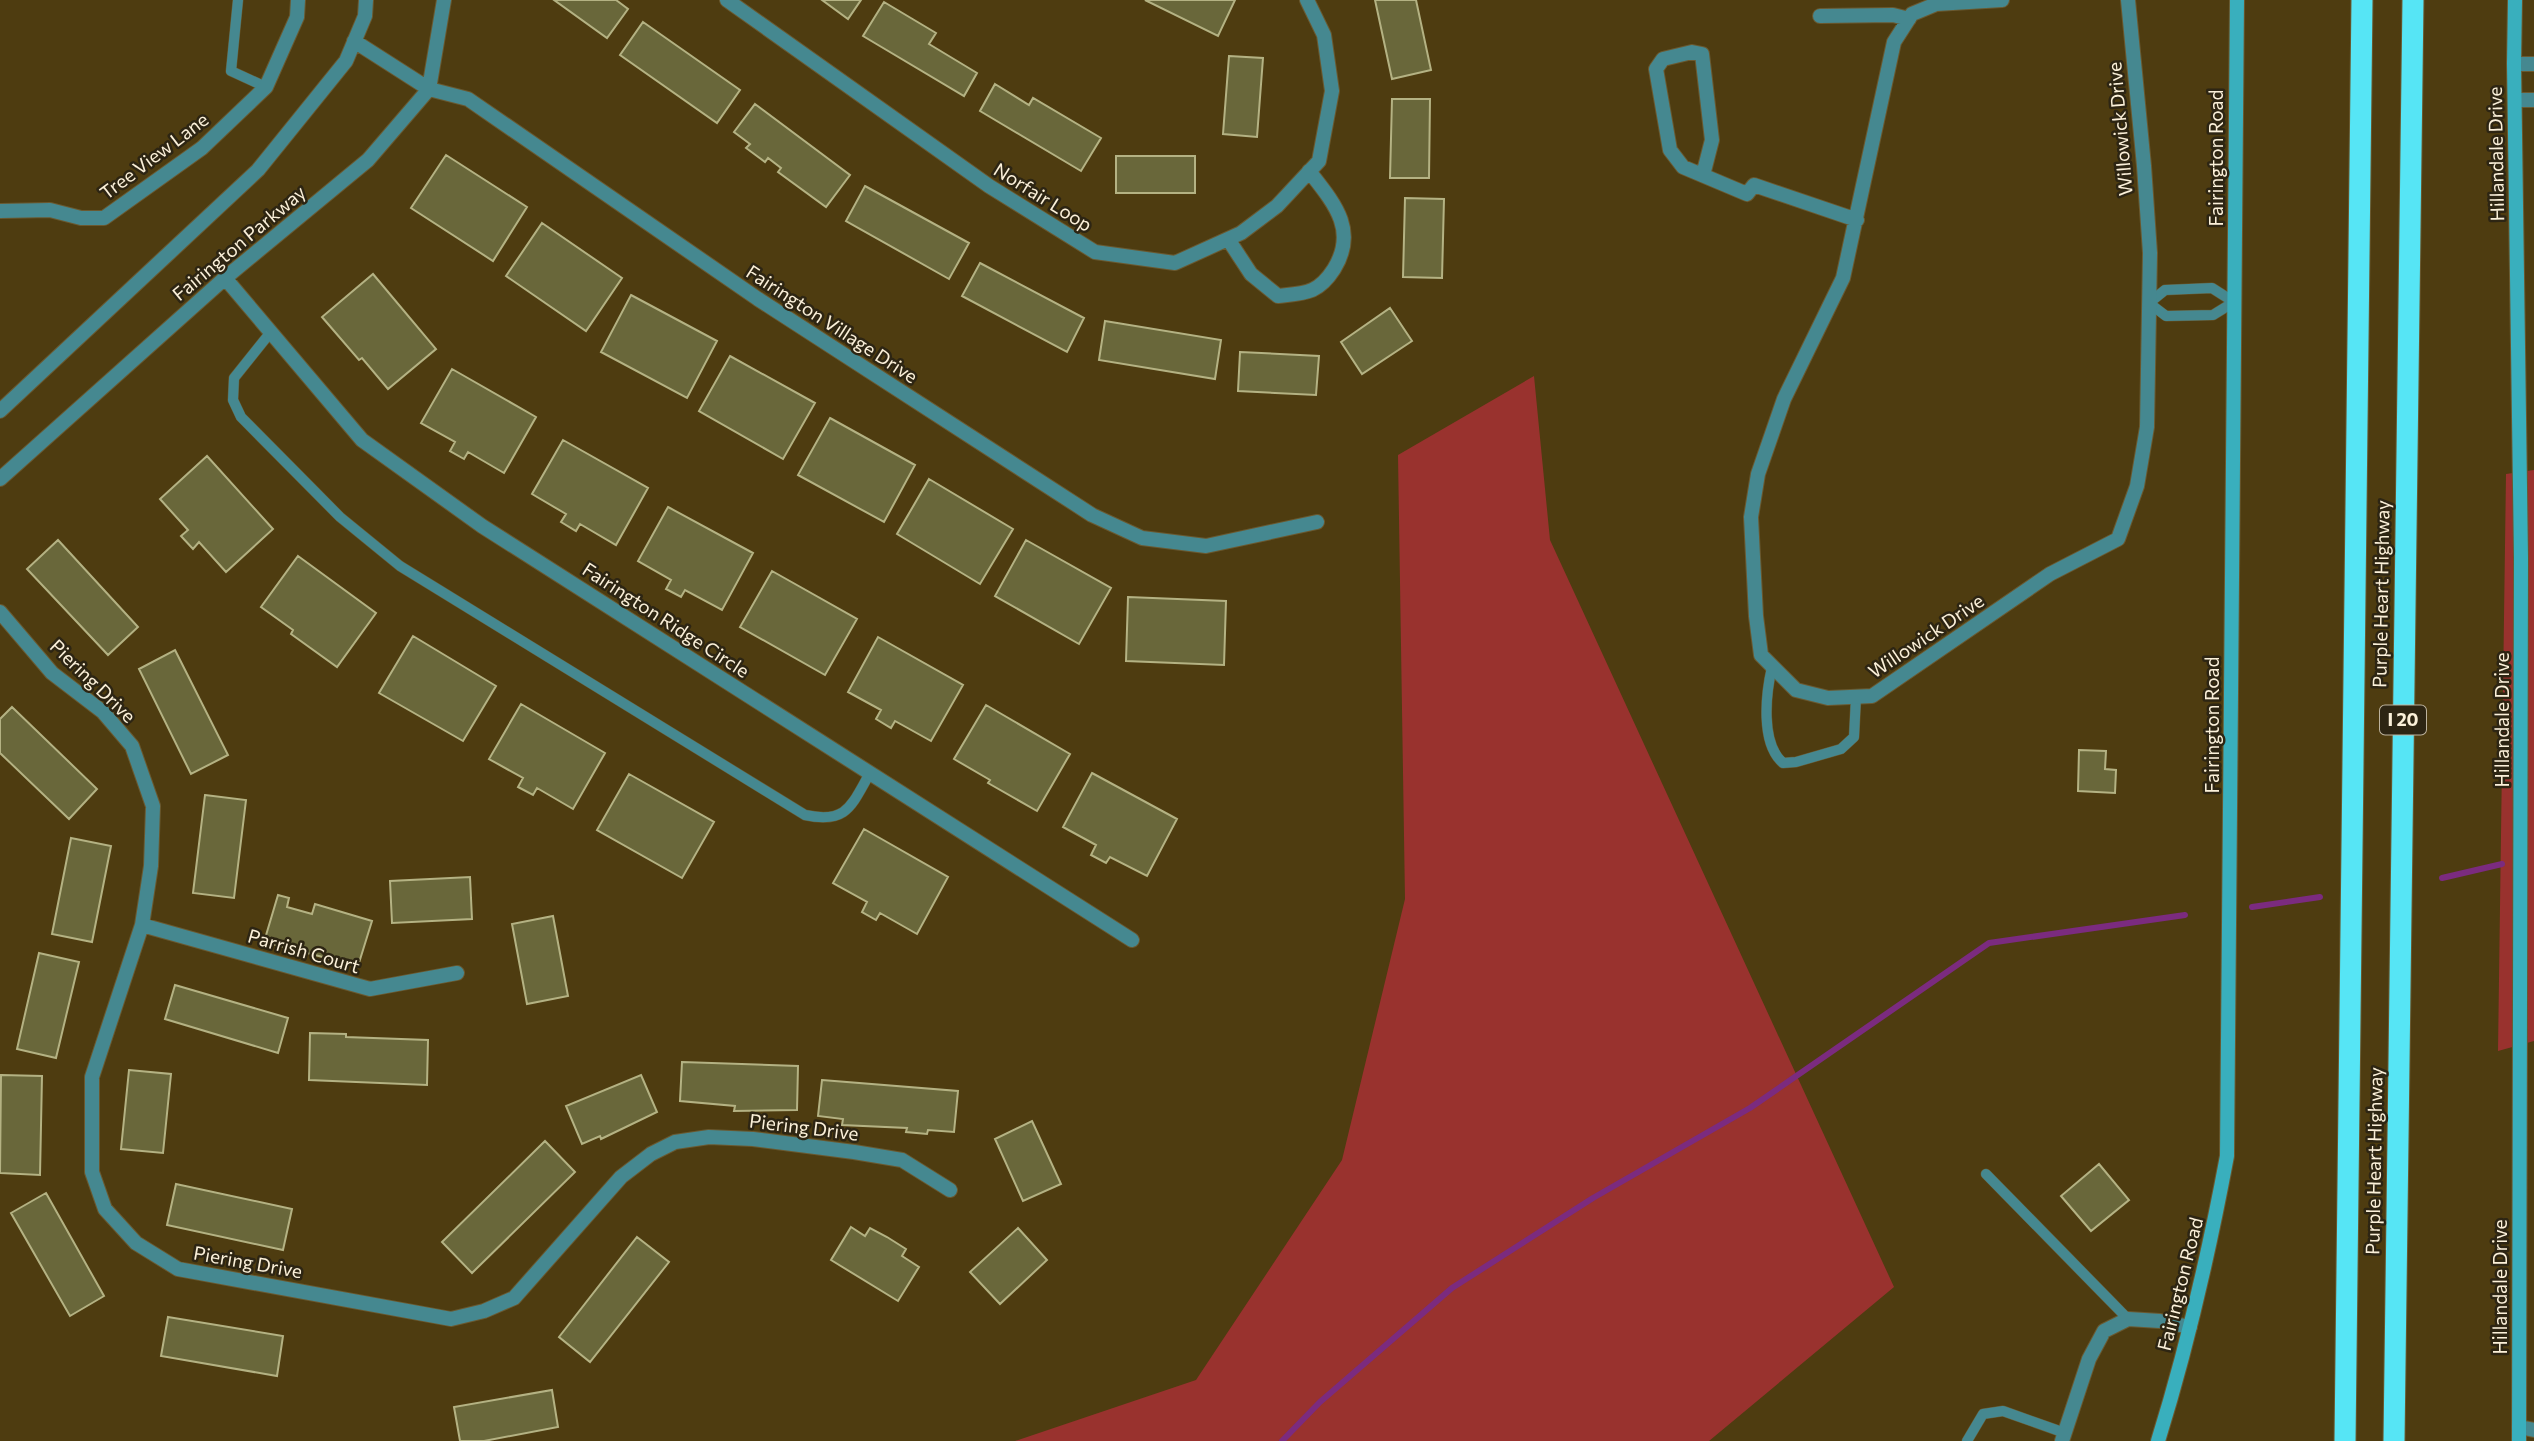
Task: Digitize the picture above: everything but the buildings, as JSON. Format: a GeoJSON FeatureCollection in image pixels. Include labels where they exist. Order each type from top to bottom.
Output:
{"type":"FeatureCollection","features":[{"type":"Feature","properties":{"kind":"highway","name":"Purple Heart Highway"},"geometry":{"type":"LineString","coordinates":[[2345,1441],[2362,0]]}},
{"type":"Feature","properties":{"kind":"highway","name":"Purple Heart Highway"},"geometry":{"type":"LineString","coordinates":[[2394,1441],[2413,0]]}},
{"type":"Feature","properties":{"kind":"street","name":"Tree View Lane"},"geometry":{"type":"LineString","coordinates":[[0,211],[50,210],[81,218],[104,218],[202,148],[266,87],[297,17],[298,0]]}},
{"type":"Feature","properties":{"kind":"street","name":"Fairington Parkway"},"geometry":{"type":"LineString","coordinates":[[0,411],[258,170],[346,61],[365,16],[366,0]]}},
{"type":"Feature","properties":{"kind":"street"},"geometry":{"type":"LineString","coordinates":[[429,89],[444,0]]}},
{"type":"Feature","properties":{"kind":"street","name":"Norfair Loop"},"geometry":{"type":"LineString","coordinates":[[727,0],[989,187],[1096,252],[1175,263],[1241,233],[1277,206],[1319,161],[1332,91],[1324,35],[1307,0]]}},
{"type":"Feature","properties":{"kind":"street"},"geometry":{"type":"LineString","coordinates":[[1820,16],[1893,15],[1909,19],[1912,14],[1936,4],[2002,0]]}},
{"type":"Feature","properties":{"kind":"street","name":"Willowick Drive"},"geometry":{"type":"LineString","coordinates":[[1909,19],[1894,42],[1843,278],[1784,399],[1758,474],[1751,517],[1756,616],[1761,655],[1796,690],[1828,698],[1872,696],[2050,574],[2118,539],[2137,486],[2147,427],[2150,253],[2128,0]]}},
{"type":"Feature","properties":{"kind":"street","name":"Fairington Road"},"geometry":{"type":"LineString","coordinates":[[2158,1441],[2210,1247],[2227,1156],[2237,0]]}},
{"type":"Feature","properties":{"kind":"street","name":"Hillandale Drive"},"geometry":{"type":"LineString","coordinates":[[2515,0],[2521,558],[2524,1433]]}},
{"type":"Feature","properties":{"kind":"street","name":"Fairington Village Drive"},"geometry":{"type":"LineString","coordinates":[[354,41],[429,89],[468,99],[758,299],[1092,515],[1143,538],[1206,546],[1317,522]]}},
{"type":"Feature","properties":{"kind":"street"},"geometry":{"type":"LineString","coordinates":[[1703,175],[1713,140],[1702,54],[1692,52],[1663,59],[1656,69],[1670,150],[1683,167],[1747,194],[1754,185],[1857,220]]}},
{"type":"Feature","properties":{"kind":"street"},"geometry":{"type":"LineString","coordinates":[[2514,64],[2534,64]]}},
{"type":"Feature","properties":{"kind":"street","name":"Fairington Parkway"},"geometry":{"type":"LineString","coordinates":[[0,479],[225,278],[368,160],[429,89]]}},
{"type":"Feature","properties":{"kind":"street"},"geometry":{"type":"LineString","coordinates":[[2515,100],[2534,100]]}},
{"type":"Feature","properties":{"kind":"street"},"geometry":{"type":"LineString","coordinates":[[1228,239],[1251,274],[1278,296],[1306,293],[1325,283],[1343,254],[1345,234],[1333,201],[1309,171]]}},
{"type":"Feature","properties":{"kind":"street","name":"Fairington Ridge Circle"},"geometry":{"type":"LineString","coordinates":[[225,278],[362,440],[482,526],[1132,940]]}},
{"type":"Feature","properties":{"kind":"street","name":"Piering Drive"},"geometry":{"type":"LineString","coordinates":[[0,612],[52,673],[103,712],[132,746],[153,806],[150,866],[142,925],[92,1077],[92,1172],[105,1209],[136,1243],[178,1269],[451,1319],[484,1311],[514,1298],[621,1177],[651,1154],[675,1142],[709,1137],[753,1139],[902,1160],[950,1190]]}},
{"type":"Feature","properties":{"kind":"street","name":"Parrish Court"},"geometry":{"type":"LineString","coordinates":[[142,925],[370,989],[457,973]]}},
{"type":"Feature","properties":{"kind":"street"},"geometry":{"type":"LineString","coordinates":[[2063,1437],[2088,1359],[2104,1331],[2128,1319],[2160,1321],[2190,1327]]}},
{"type":"Feature","properties":{"kind":"lane"},"geometry":{"type":"LineString","coordinates":[[238,0],[231,71],[266,87]]}},
{"type":"Feature","properties":{"kind":"lane"},"geometry":{"type":"LineString","coordinates":[[2212,288],[2234,302],[2213,315],[2166,316],[2149,303],[2165,290],[2212,288]]}},
{"type":"Feature","properties":{"kind":"lane"},"geometry":{"type":"LineString","coordinates":[[271,332],[234,378],[233,400],[241,417],[340,517],[400,566],[805,815],[825,820],[842,815],[853,804],[870,773]]}},
{"type":"Feature","properties":{"kind":"lane"},"geometry":{"type":"LineString","coordinates":[[1772,667],[1766,690],[1766,716],[1776,757],[1783,763],[1796,762],[1840,749],[1854,737],[1856,697]]}},
{"type":"Feature","properties":{"kind":"lane"},"geometry":{"type":"LineString","coordinates":[[1986,1174],[2128,1319]]}},
{"type":"Feature","properties":{"kind":"lane"},"geometry":{"type":"LineString","coordinates":[[1967,1441],[1983,1414],[2003,1410],[2063,1437]]}},
{"type":"Feature","properties":{"kind":"shaded area"},"geometry":{"type":"Polygon","coordinates":[[[1534,376],[1550,540],[1894,1287],[1709,1441],[1015,1441],[1196,1380],[1342,1160],[1405,899],[1398,455],[1534,376]]]}},
{"type":"Feature","properties":{"kind":"shaded area"},"geometry":{"type":"Polygon","coordinates":[[[2534,470],[2534,1041],[2498,1051],[2506,474],[2534,470]]]}},
{"type":"Feature","properties":{"kind":"waterway"},"geometry":{"type":"LineString","coordinates":[[2442,878],[2502,864]]}},
{"type":"Feature","properties":{"kind":"waterway"},"geometry":{"type":"LineString","coordinates":[[2252,907],[2320,897]]}},
{"type":"Feature","properties":{"kind":"waterway"},"geometry":{"type":"LineString","coordinates":[[1282,1441],[1320,1402],[1452,1288],[1593,1198],[1750,1108],[1989,943],[2185,915]]}}]}
